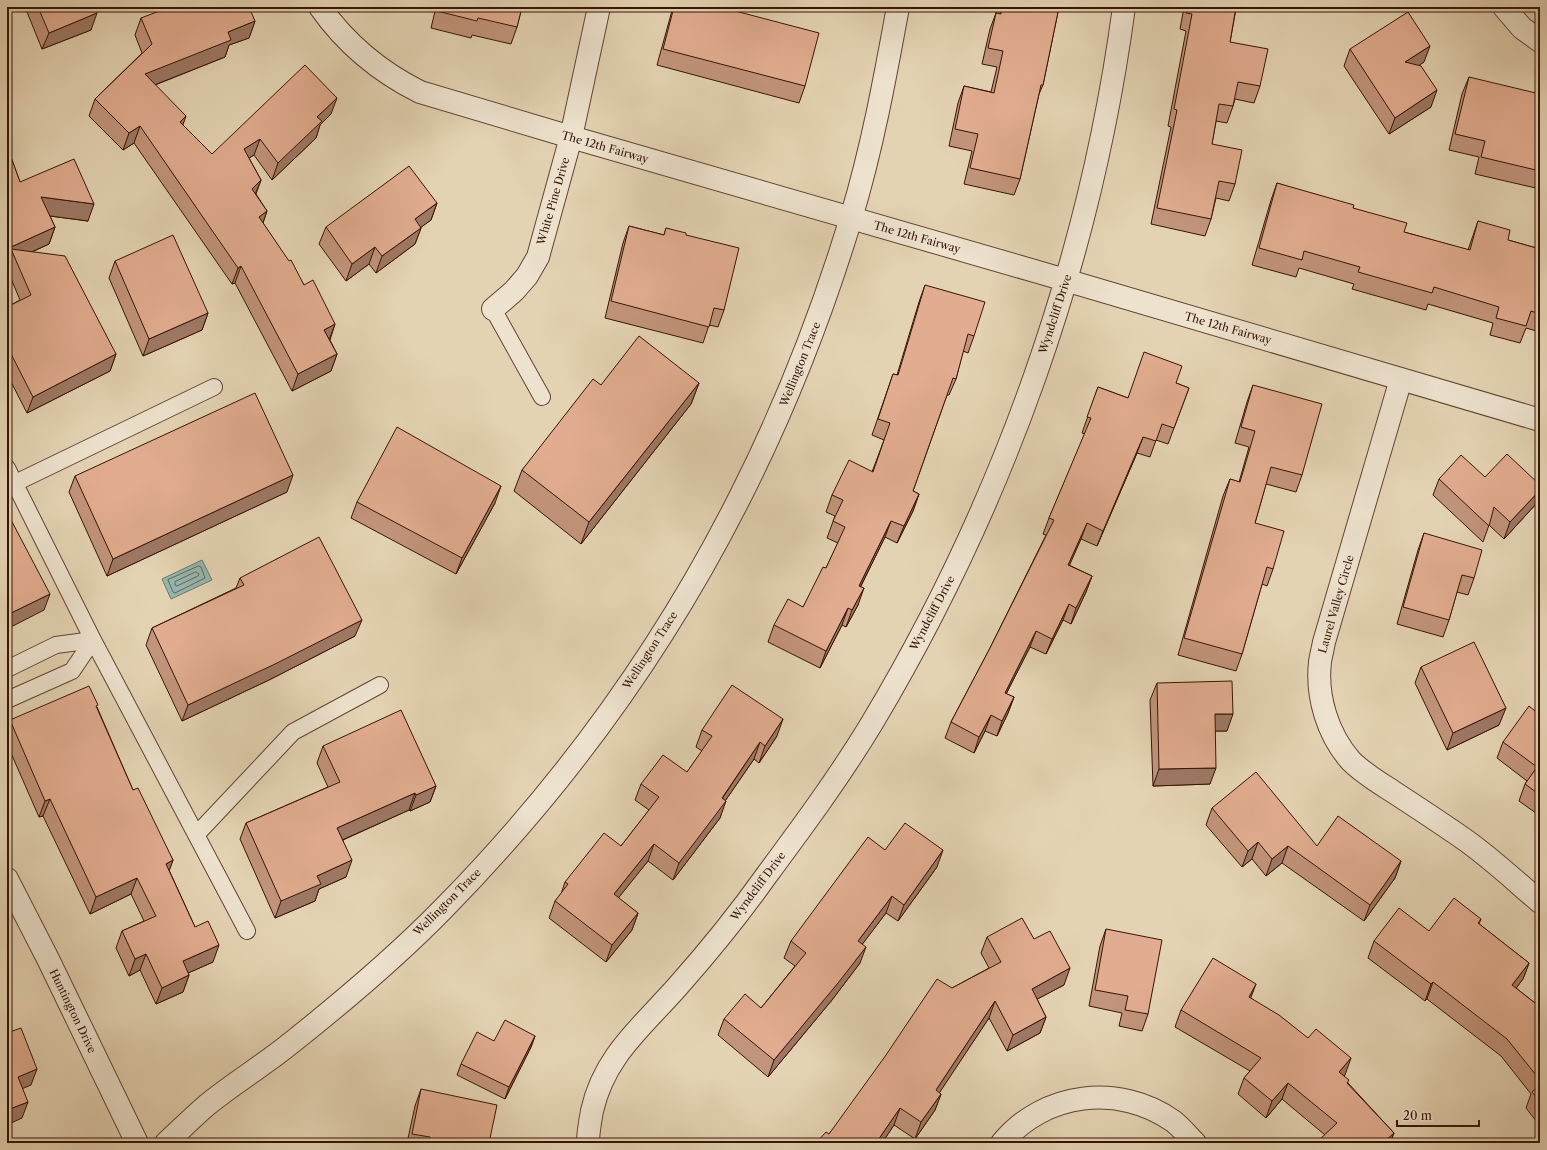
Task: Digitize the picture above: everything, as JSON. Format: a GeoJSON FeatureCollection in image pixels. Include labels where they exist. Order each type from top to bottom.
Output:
{"type":"FeatureCollection","features":[{"type":"Feature","properties":{"kind":"street","name":"The 12th Fairway"},"geometry":{"type":"LineString","coordinates":[[320,7],[342,34],[370,61],[403,83],[420,92],[1540,420]]}},
{"type":"Feature","properties":{"kind":"street","name":"White Pine Drive"},"geometry":{"type":"LineString","coordinates":[[493,309],[514,292],[527,276],[538,257],[571,137],[599,7]]}},
{"type":"Feature","properties":{"kind":"street","name":"Wellington Trace"},"geometry":{"type":"LineString","coordinates":[[166,1143],[208,1105],[290,1045],[368,979],[442,910],[512,835],[577,756],[636,673],[683,601],[740,498],[783,405],[821,310],[851,218],[880,105],[898,7]]}},
{"type":"Feature","properties":{"kind":"street","name":"Wyndcliff Drive"},"geometry":{"type":"LineString","coordinates":[[588,1143],[588,1133],[596,1094],[614,1058],[626,1042],[678,986],[747,902],[811,815],[871,724],[925,629],[961,556],[995,482],[1034,380],[1066,281],[1094,176],[1117,56],[1124,7]]}},
{"type":"Feature","properties":{"kind":"street"},"geometry":{"type":"LineString","coordinates":[[1504,7],[1522,28],[1540,41]]}},
{"type":"Feature","properties":{"kind":"street","name":"Laurel Valley Circle"},"geometry":{"type":"LineString","coordinates":[[1401,379],[1324,642],[1320,662],[1319,683],[1322,704],[1338,743],[1351,760],[1367,774],[1462,838],[1507,873],[1540,902]]}},
{"type":"Feature","properties":{"kind":"street","name":"Huntington Drive"},"geometry":{"type":"LineString","coordinates":[[7,879],[48,959],[137,1143]]}},
{"type":"Feature","properties":{"kind":"street"},"geometry":{"type":"LineString","coordinates":[[1002,1143],[1022,1122],[1040,1111],[1060,1103],[1101,1097],[1122,1099],[1143,1105],[1174,1122],[1195,1143]]}},
{"type":"Feature","properties":{"kind":"lane"},"geometry":{"type":"LineString","coordinates":[[493,309],[542,397]]}},
{"type":"Feature","properties":{"kind":"lane"},"geometry":{"type":"LineString","coordinates":[[11,485],[214,387]]}},
{"type":"Feature","properties":{"kind":"lane"},"geometry":{"type":"LineString","coordinates":[[7,468],[11,485],[247,931]]}},
{"type":"Feature","properties":{"kind":"lane"},"geometry":{"type":"LineString","coordinates":[[7,669],[56,645],[93,640]]}},
{"type":"Feature","properties":{"kind":"lane"},"geometry":{"type":"LineString","coordinates":[[7,700],[72,671],[93,640]]}},
{"type":"Feature","properties":{"kind":"lane"},"geometry":{"type":"LineString","coordinates":[[196,834],[293,732],[380,685]]}},
{"type":"Feature","properties":{"kind":"water"},"geometry":{"type":"Polygon","coordinates":[[[202,560],[212,580],[171,599],[162,579],[202,560]]]}},
{"type":"Feature","properties":{"kind":"building"},"geometry":{"type":"Polygon","coordinates":[[[38,7],[95,7],[97,13],[49,33],[38,7]]]}},
{"type":"Feature","properties":{"kind":"building"},"geometry":{"type":"Polygon","coordinates":[[[170,7],[249,7],[255,21],[228,32],[231,40],[145,74],[186,116],[180,122],[212,154],[305,65],[337,98],[317,117],[322,121],[278,163],[260,139],[244,149],[261,180],[252,189],[267,211],[259,217],[289,261],[291,260],[304,285],[313,280],[335,324],[324,330],[337,354],[298,374],[241,266],[238,268],[140,126],[129,133],[95,99],[152,44],[141,18],[170,7]]]}},
{"type":"Feature","properties":{"kind":"building"},"geometry":{"type":"Polygon","coordinates":[[[438,7],[522,7],[517,27],[478,18],[477,21],[437,11],[438,7]]]}},
{"type":"Feature","properties":{"kind":"building"},"geometry":{"type":"Polygon","coordinates":[[[674,7],[720,7],[819,33],[805,86],[663,49],[674,7]]]}},
{"type":"Feature","properties":{"kind":"building"},"geometry":{"type":"Polygon","coordinates":[[[1001,7],[1059,7],[1043,85],[1041,85],[1020,179],[970,168],[978,134],[955,129],[964,86],[994,93],[1003,51],[988,48],[996,13],[1001,14],[1001,7]]]}},
{"type":"Feature","properties":{"kind":"building"},"geometry":{"type":"Polygon","coordinates":[[[1187,7],[1236,7],[1230,42],[1268,49],[1260,86],[1238,82],[1233,106],[1219,104],[1212,144],[1242,150],[1235,184],[1219,181],[1211,219],[1157,208],[1177,110],[1174,109],[1192,14],[1186,13],[1187,7]]]}},
{"type":"Feature","properties":{"kind":"building"},"geometry":{"type":"Polygon","coordinates":[[[1408,12],[1430,46],[1405,62],[1421,66],[1437,90],[1395,118],[1350,49],[1408,12]]]}},
{"type":"Feature","properties":{"kind":"building"},"geometry":{"type":"Polygon","coordinates":[[[1469,77],[1540,94],[1538,110],[1540,110],[1540,171],[1481,157],[1485,141],[1455,134],[1469,77]]]}},
{"type":"Feature","properties":{"kind":"building"},"geometry":{"type":"Polygon","coordinates":[[[7,146],[20,182],[74,159],[94,204],[41,197],[55,227],[11,247],[7,239],[7,146]]]}},
{"type":"Feature","properties":{"kind":"building"},"geometry":{"type":"Polygon","coordinates":[[[409,166],[437,203],[415,219],[421,228],[382,256],[375,247],[352,264],[326,227],[409,166]]]}},
{"type":"Feature","properties":{"kind":"building"},"geometry":{"type":"Polygon","coordinates":[[[1277,183],[1354,205],[1353,208],[1407,223],[1404,232],[1470,250],[1478,221],[1510,230],[1508,240],[1540,249],[1540,314],[1531,311],[1526,326],[1496,318],[1499,307],[1434,287],[1432,293],[1358,272],[1360,267],[1304,251],[1302,260],[1259,248],[1277,183]]]}},
{"type":"Feature","properties":{"kind":"building"},"geometry":{"type":"Polygon","coordinates":[[[629,226],[664,235],[666,228],[686,233],[686,235],[739,248],[724,310],[714,308],[709,327],[611,301],[629,226]]]}},
{"type":"Feature","properties":{"kind":"building"},"geometry":{"type":"Polygon","coordinates":[[[173,235],[208,313],[149,339],[115,261],[173,235]]]}},
{"type":"Feature","properties":{"kind":"building"},"geometry":{"type":"Polygon","coordinates":[[[11,249],[65,256],[116,354],[33,397],[7,346],[7,307],[31,295],[11,249]]]}},
{"type":"Feature","properties":{"kind":"building"},"geometry":{"type":"Polygon","coordinates":[[[925,285],[985,302],[974,336],[968,334],[956,379],[953,378],[913,491],[919,494],[904,526],[891,521],[859,586],[864,588],[852,610],[848,608],[826,651],[774,625],[788,599],[803,607],[823,567],[826,568],[845,527],[833,521],[843,500],[832,495],[849,460],[873,472],[890,423],[878,419],[893,374],[898,375],[925,285]]]}},
{"type":"Feature","properties":{"kind":"building"},"geometry":{"type":"Polygon","coordinates":[[[639,336],[699,383],[589,522],[522,470],[593,379],[601,385],[639,336]]]}},
{"type":"Feature","properties":{"kind":"building"},"geometry":{"type":"Polygon","coordinates":[[[1144,352],[1182,366],[1176,383],[1189,388],[1174,428],[1162,424],[1156,441],[1143,437],[1103,531],[1087,523],[1068,565],[1092,576],[1076,608],[1069,604],[1052,639],[1036,631],[1005,693],[1014,697],[1002,721],[991,715],[979,737],[951,722],[1054,520],[1049,518],[1091,418],[1087,417],[1098,387],[1128,398],[1144,352]]]}},
{"type":"Feature","properties":{"kind":"building"},"geometry":{"type":"Polygon","coordinates":[[[1253,385],[1322,404],[1302,475],[1271,467],[1255,523],[1284,531],[1273,569],[1267,567],[1242,654],[1184,638],[1230,479],[1240,482],[1255,431],[1241,427],[1253,385]]]}},
{"type":"Feature","properties":{"kind":"building"},"geometry":{"type":"Polygon","coordinates":[[[255,393],[293,475],[113,559],[75,476],[255,393]]]}},
{"type":"Feature","properties":{"kind":"building"},"geometry":{"type":"Polygon","coordinates":[[[397,427],[501,486],[462,558],[357,502],[397,427]]]}},
{"type":"Feature","properties":{"kind":"building"},"geometry":{"type":"Polygon","coordinates":[[[1507,454],[1540,485],[1540,490],[1510,522],[1494,507],[1489,526],[1439,479],[1461,455],[1485,477],[1507,454]]]}},
{"type":"Feature","properties":{"kind":"building"},"geometry":{"type":"Polygon","coordinates":[[[10,518],[50,594],[7,615],[7,519],[10,518]]]}},
{"type":"Feature","properties":{"kind":"building"},"geometry":{"type":"Polygon","coordinates":[[[1424,533],[1482,550],[1474,578],[1462,575],[1449,620],[1403,607],[1424,533]]]}},
{"type":"Feature","properties":{"kind":"building"},"geometry":{"type":"Polygon","coordinates":[[[319,537],[362,620],[275,664],[188,705],[152,628],[244,585],[240,578],[319,537]]]}},
{"type":"Feature","properties":{"kind":"building"},"geometry":{"type":"Polygon","coordinates":[[[1474,642],[1506,708],[1453,733],[1421,667],[1474,642]]]}},
{"type":"Feature","properties":{"kind":"building"},"geometry":{"type":"Polygon","coordinates":[[[1232,681],[1233,714],[1215,714],[1216,768],[1159,769],[1157,683],[1232,681]]]}},
{"type":"Feature","properties":{"kind":"building"},"geometry":{"type":"Polygon","coordinates":[[[732,685],[783,719],[765,746],[760,742],[722,798],[726,801],[679,863],[654,844],[614,894],[638,913],[612,945],[555,901],[568,884],[565,882],[604,833],[621,846],[659,797],[641,784],[663,755],[687,772],[712,736],[702,730],[732,685]]]}},
{"type":"Feature","properties":{"kind":"building"},"geometry":{"type":"Polygon","coordinates":[[[89,686],[98,705],[96,706],[133,790],[138,788],[173,860],[166,864],[195,927],[208,921],[219,945],[183,961],[189,975],[162,988],[146,954],[135,959],[122,931],[156,916],[137,878],[96,897],[50,799],[45,801],[10,720],[89,686]]]}},
{"type":"Feature","properties":{"kind":"building"},"geometry":{"type":"Polygon","coordinates":[[[1529,706],[1540,715],[1540,795],[1525,784],[1537,767],[1503,742],[1529,706]]]}},
{"type":"Feature","properties":{"kind":"building"},"geometry":{"type":"Polygon","coordinates":[[[401,710],[436,786],[416,795],[415,793],[337,828],[352,860],[317,876],[321,884],[281,901],[246,823],[340,782],[323,746],[401,710]]]}},
{"type":"Feature","properties":{"kind":"building"},"geometry":{"type":"Polygon","coordinates":[[[1256,772],[1317,846],[1338,816],[1401,861],[1370,905],[1288,846],[1272,859],[1258,842],[1248,851],[1212,808],[1256,772]]]}},
{"type":"Feature","properties":{"kind":"building"},"geometry":{"type":"Polygon","coordinates":[[[905,823],[943,850],[904,905],[892,896],[858,941],[866,947],[774,1060],[724,1019],[745,994],[761,1008],[806,953],[791,941],[868,837],[885,850],[905,823]]]}},
{"type":"Feature","properties":{"kind":"building"},"geometry":{"type":"Polygon","coordinates":[[[1454,898],[1481,919],[1478,923],[1529,963],[1512,985],[1540,1007],[1540,1080],[1507,1039],[1433,982],[1431,984],[1374,941],[1399,908],[1429,931],[1454,898]]]}},
{"type":"Feature","properties":{"kind":"building"},"geometry":{"type":"Polygon","coordinates":[[[1022,918],[1034,939],[1050,931],[1070,968],[1032,989],[1046,1017],[1013,1035],[995,1001],[936,1090],[941,1094],[921,1122],[900,1108],[876,1143],[816,1143],[826,1132],[829,1134],[886,1055],[937,979],[952,988],[1001,962],[987,937],[1022,918]]]}},
{"type":"Feature","properties":{"kind":"building"},"geometry":{"type":"Polygon","coordinates":[[[1106,929],[1162,940],[1148,1014],[1125,1010],[1128,996],[1095,990],[1106,929]]]}},
{"type":"Feature","properties":{"kind":"building"},"geometry":{"type":"Polygon","coordinates":[[[1213,958],[1256,984],[1249,997],[1279,1015],[1308,1038],[1316,1029],[1351,1058],[1339,1072],[1349,1080],[1347,1083],[1394,1133],[1383,1143],[1316,1143],[1337,1123],[1288,1083],[1272,1101],[1244,1078],[1261,1058],[1181,1010],[1213,958]]]}},
{"type":"Feature","properties":{"kind":"building"},"geometry":{"type":"Polygon","coordinates":[[[505,1020],[535,1036],[509,1087],[461,1064],[477,1032],[494,1041],[505,1020]]]}},
{"type":"Feature","properties":{"kind":"building"},"geometry":{"type":"Polygon","coordinates":[[[21,1028],[37,1069],[18,1077],[28,1102],[7,1110],[7,1033],[21,1028]]]}},
{"type":"Feature","properties":{"kind":"building"},"geometry":{"type":"Polygon","coordinates":[[[1540,1085],[1540,1101],[1532,1092],[1540,1085]]]}},
{"type":"Feature","properties":{"kind":"building"},"geometry":{"type":"Polygon","coordinates":[[[421,1089],[497,1105],[489,1143],[429,1143],[430,1137],[412,1134],[421,1089]]]}}]}
